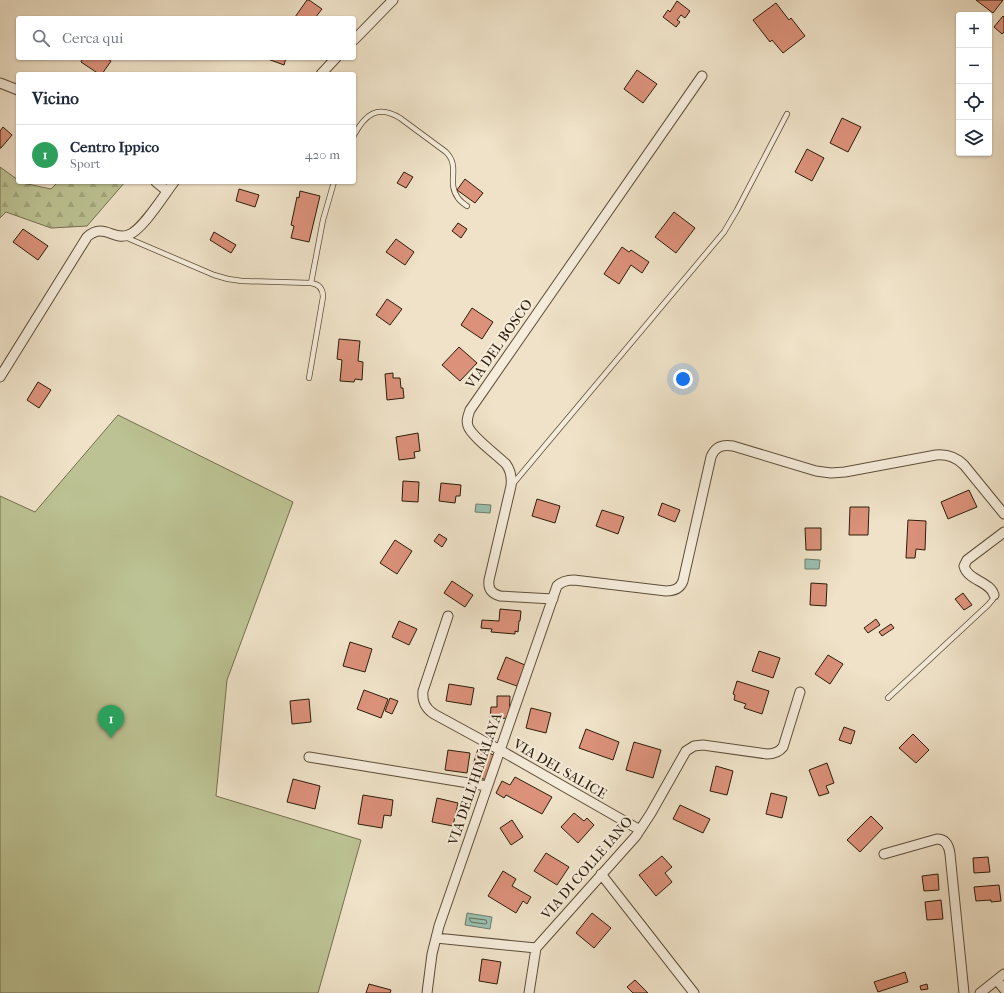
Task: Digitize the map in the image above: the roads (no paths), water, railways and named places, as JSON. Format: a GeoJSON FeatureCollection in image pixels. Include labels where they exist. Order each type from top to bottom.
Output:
{"type":"FeatureCollection","features":[{"type":"Feature","properties":{"kind":"street"},"geometry":{"type":"LineString","coordinates":[[356,38],[392,0]]}},
{"type":"Feature","properties":{"kind":"street"},"geometry":{"type":"LineString","coordinates":[[323,72],[334,60]]}},
{"type":"Feature","properties":{"kind":"street","name":"VIA DEL BOSCO"},"geometry":{"type":"LineString","coordinates":[[553,599],[500,596],[494,594],[490,590],[489,580],[511,486],[511,477],[508,467],[470,430],[467,423],[467,416],[702,76]]}},
{"type":"Feature","properties":{"kind":"street"},"geometry":{"type":"LineString","coordinates":[[0,83],[16,89]]}},
{"type":"Feature","properties":{"kind":"street"},"geometry":{"type":"LineString","coordinates":[[158,184],[167,191]]}},
{"type":"Feature","properties":{"kind":"street"},"geometry":{"type":"LineString","coordinates":[[0,377],[87,237],[100,231],[118,236],[130,235],[138,230],[172,184]]}},
{"type":"Feature","properties":{"kind":"street","name":"VIA DELL'HIMALAYA"},"geometry":{"type":"LineString","coordinates":[[427,993],[432,954],[445,908],[557,586],[564,581],[574,580],[666,591],[671,591],[678,588],[683,581],[711,457],[714,450],[723,446],[733,446],[816,471],[831,472],[849,471],[936,455],[948,456],[956,459],[964,465],[1004,514]]}},
{"type":"Feature","properties":{"kind":"street"},"geometry":{"type":"LineString","coordinates":[[994,595],[991,589],[967,573],[964,566],[967,560],[1004,532]]}},
{"type":"Feature","properties":{"kind":"street","name":"VIA DEL SALICE"},"geometry":{"type":"LineString","coordinates":[[448,616],[422,694],[425,706],[430,712],[640,830]]}},
{"type":"Feature","properties":{"kind":"street","name":"VIA DI COLLE IANO"},"geometry":{"type":"LineString","coordinates":[[536,948],[631,842],[654,808],[684,754],[688,750],[703,745],[767,754],[774,754],[780,751],[783,747],[800,692]]}},
{"type":"Feature","properties":{"kind":"street"},"geometry":{"type":"LineString","coordinates":[[309,757],[487,786]]}},
{"type":"Feature","properties":{"kind":"street"},"geometry":{"type":"LineString","coordinates":[[884,854],[937,839],[943,840],[947,844],[950,854],[964,993]]}},
{"type":"Feature","properties":{"kind":"street"},"geometry":{"type":"LineString","coordinates":[[601,874],[694,993]]}},
{"type":"Feature","properties":{"kind":"street"},"geometry":{"type":"LineString","coordinates":[[436,938],[536,948],[529,993]]}},
{"type":"Feature","properties":{"kind":"street"},"geometry":{"type":"LineString","coordinates":[[980,993],[1000,977],[1004,989]]}},
{"type":"Feature","properties":{"kind":"lane"},"geometry":{"type":"LineString","coordinates":[[356,132],[367,116],[372,114],[384,112],[400,118],[446,152],[450,157],[454,163],[452,181],[454,191],[459,200],[467,206]]}},
{"type":"Feature","properties":{"kind":"lane"},"geometry":{"type":"LineString","coordinates":[[511,486],[724,232],[787,114]]}},
{"type":"Feature","properties":{"kind":"lane"},"geometry":{"type":"LineString","coordinates":[[311,283],[323,220],[333,184]]}},
{"type":"Feature","properties":{"kind":"lane"},"geometry":{"type":"LineString","coordinates":[[124,236],[221,277],[242,281],[318,284],[323,293],[309,378]]}},
{"type":"Feature","properties":{"kind":"lane"},"geometry":{"type":"LineString","coordinates":[[888,698],[988,605],[993,599],[994,595]]}},
{"type":"Feature","properties":{"kind":"water"},"geometry":{"type":"Polygon","coordinates":[[[476,504],[491,505],[490,513],[475,512],[476,504]]]}},
{"type":"Feature","properties":{"kind":"water"},"geometry":{"type":"Polygon","coordinates":[[[805,559],[820,560],[819,569],[805,569],[805,559]]]}},
{"type":"Feature","properties":{"kind":"water"},"geometry":{"type":"Polygon","coordinates":[[[467,913],[492,917],[490,929],[465,925],[467,913]]]}},
{"type":"Feature","properties":{"kind":"place","name":"Centro Ippico"},"geometry":{"type":"Point","coordinates":[111,738]}}]}
